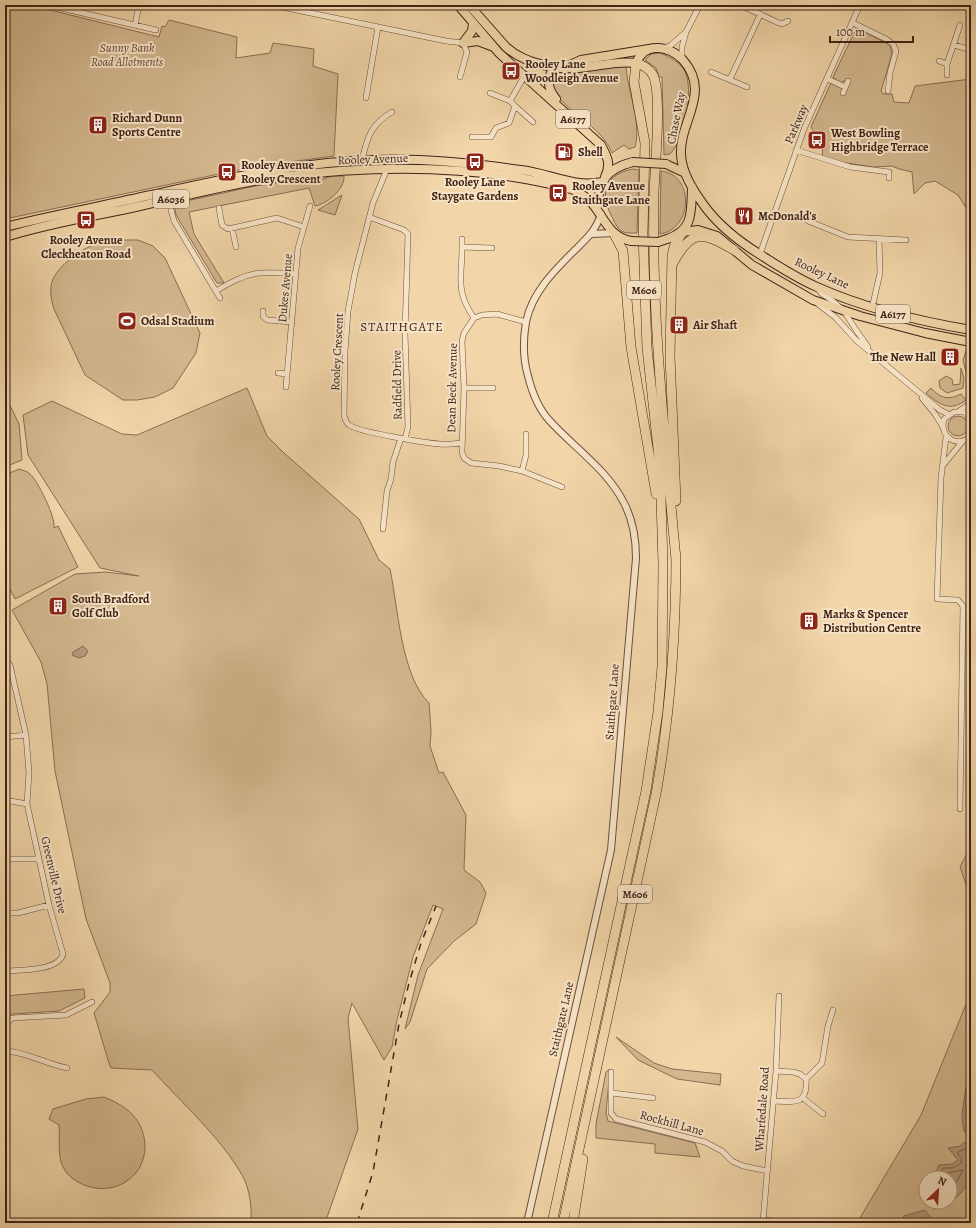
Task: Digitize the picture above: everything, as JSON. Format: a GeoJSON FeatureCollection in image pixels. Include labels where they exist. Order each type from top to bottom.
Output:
{"type":"FeatureCollection","features":[{"type":"Feature","properties":{"kind":"highway","name":"M606"},"geometry":{"type":"LineString","coordinates":[[552,1223],[626,891],[652,754],[659,705],[664,624],[660,468],[647,348],[643,234],[645,143],[634,82],[636,63],[651,72],[655,88],[656,126],[653,233],[656,344],[676,560]]}},
{"type":"Feature","properties":{"kind":"highway","name":"M606"},"geometry":{"type":"LineString","coordinates":[[563,1223],[641,869],[662,757],[672,669],[676,560],[676,488],[670,356],[673,264],[674,247],[682,232]]}},
{"type":"Feature","properties":{"kind":"highway","name":"M606"},"geometry":{"type":"LineString","coordinates":[[613,234],[623,251],[631,347],[661,517]]}},
{"type":"Feature","properties":{"kind":"highway","name":"M606"},"geometry":{"type":"LineString","coordinates":[[673,264],[682,246],[697,237],[710,237],[734,250]]}},
{"type":"Feature","properties":{"kind":"highway","name":"M606"},"geometry":{"type":"LineString","coordinates":[[573,1223],[583,1155],[585,1122]]}},
{"type":"Feature","properties":{"kind":"main road","name":"A6177"},"geometry":{"type":"LineString","coordinates":[[458,5],[499,53],[601,145],[609,158],[609,168],[603,180],[599,211]]}},
{"type":"Feature","properties":{"kind":"main road"},"geometry":{"type":"LineString","coordinates":[[469,5],[506,47],[528,61],[566,67],[585,67],[621,62],[636,63],[641,54],[649,48]]}},
{"type":"Feature","properties":{"kind":"main road"},"geometry":{"type":"LineString","coordinates":[[463,43],[472,31],[473,23]]}},
{"type":"Feature","properties":{"kind":"main road"},"geometry":{"type":"LineString","coordinates":[[463,43],[478,41],[486,43],[499,53]]}},
{"type":"Feature","properties":{"kind":"main road"},"geometry":{"type":"LineString","coordinates":[[566,67],[581,60],[649,48],[663,49],[682,58]]}},
{"type":"Feature","properties":{"kind":"main road","name":"Chase Way"},"geometry":{"type":"LineString","coordinates":[[682,58],[691,71],[695,91],[694,102],[681,150],[685,173]]}},
{"type":"Feature","properties":{"kind":"main road"},"geometry":{"type":"LineString","coordinates":[[555,66],[550,75],[549,88],[565,111]]}},
{"type":"Feature","properties":{"kind":"main road","name":"Rooley Avenue"},"geometry":{"type":"LineString","coordinates":[[5,227],[269,170],[362,160],[436,161],[523,170],[586,185],[603,180]]}},
{"type":"Feature","properties":{"kind":"main road"},"geometry":{"type":"LineString","coordinates":[[603,180],[625,164],[633,162],[666,164],[685,173]]}},
{"type":"Feature","properties":{"kind":"main road","name":"Rooley Avenue"},"geometry":{"type":"LineString","coordinates":[[5,237],[54,224],[278,177],[387,169],[435,170],[535,181],[578,192],[599,211]]}},
{"type":"Feature","properties":{"kind":"main road","name":"A6177"},"geometry":{"type":"LineString","coordinates":[[685,173],[692,186]]}},
{"type":"Feature","properties":{"kind":"main road"},"geometry":{"type":"LineString","coordinates":[[682,232],[691,217],[692,186]]}},
{"type":"Feature","properties":{"kind":"main road","name":"Rooley Lane"},"geometry":{"type":"LineString","coordinates":[[692,186],[704,205],[721,225],[760,254],[817,287],[872,308],[915,320],[971,330]]}},
{"type":"Feature","properties":{"kind":"main road"},"geometry":{"type":"LineString","coordinates":[[599,211],[613,234]]}},
{"type":"Feature","properties":{"kind":"main road","name":"A6177"},"geometry":{"type":"LineString","coordinates":[[613,234],[630,242],[658,242],[682,232],[698,230],[711,233],[752,265],[813,300],[844,311],[925,333],[971,342]]}},
{"type":"Feature","properties":{"kind":"street"},"geometry":{"type":"LineString","coordinates":[[48,5],[156,30]]}},
{"type":"Feature","properties":{"kind":"street"},"geometry":{"type":"LineString","coordinates":[[135,25],[139,5]]}},
{"type":"Feature","properties":{"kind":"street"},"geometry":{"type":"LineString","coordinates":[[272,5],[290,7],[446,41],[463,43],[468,52],[460,76]]}},
{"type":"Feature","properties":{"kind":"street"},"geometry":{"type":"LineString","coordinates":[[682,58],[682,47],[686,32],[700,5]]}},
{"type":"Feature","properties":{"kind":"street"},"geometry":{"type":"LineString","coordinates":[[740,5],[779,24],[788,21]]}},
{"type":"Feature","properties":{"kind":"street","name":"Parkway"},"geometry":{"type":"LineString","coordinates":[[760,254],[796,150],[860,5]]}},
{"type":"Feature","properties":{"kind":"street"},"geometry":{"type":"LineString","coordinates":[[730,79],[760,15]]}},
{"type":"Feature","properties":{"kind":"street"},"geometry":{"type":"LineString","coordinates":[[853,23],[893,44],[896,51],[890,73],[888,91]]}},
{"type":"Feature","properties":{"kind":"street"},"geometry":{"type":"LineString","coordinates":[[947,75],[947,64],[960,25]]}},
{"type":"Feature","properties":{"kind":"street"},"geometry":{"type":"LineString","coordinates":[[366,98],[378,26]]}},
{"type":"Feature","properties":{"kind":"street"},"geometry":{"type":"LineString","coordinates":[[663,49],[671,45],[686,32]]}},
{"type":"Feature","properties":{"kind":"street"},"geometry":{"type":"LineString","coordinates":[[954,45],[971,50]]}},
{"type":"Feature","properties":{"kind":"street"},"geometry":{"type":"LineString","coordinates":[[939,61],[947,64]]}},
{"type":"Feature","properties":{"kind":"street"},"geometry":{"type":"LineString","coordinates":[[711,72],[747,87]]}},
{"type":"Feature","properties":{"kind":"street"},"geometry":{"type":"LineString","coordinates":[[510,101],[522,73]]}},
{"type":"Feature","properties":{"kind":"street"},"geometry":{"type":"LineString","coordinates":[[828,78],[846,87]]}},
{"type":"Feature","properties":{"kind":"street"},"geometry":{"type":"LineString","coordinates":[[843,93],[848,81]]}},
{"type":"Feature","properties":{"kind":"street"},"geometry":{"type":"LineString","coordinates":[[490,93],[510,101],[533,122]]}},
{"type":"Feature","properties":{"kind":"street"},"geometry":{"type":"LineString","coordinates":[[472,136],[491,137],[496,128],[509,123],[515,106]]}},
{"type":"Feature","properties":{"kind":"street"},"geometry":{"type":"LineString","coordinates":[[362,160],[368,135],[382,118],[392,112]]}},
{"type":"Feature","properties":{"kind":"street"},"geometry":{"type":"LineString","coordinates":[[796,150],[850,167],[889,172],[889,178]]}},
{"type":"Feature","properties":{"kind":"street","name":"Rooley Crescent"},"geometry":{"type":"LineString","coordinates":[[387,169],[380,182],[369,217],[348,311],[345,352],[344,415],[349,425],[354,428],[440,445],[461,443]]}},
{"type":"Feature","properties":{"kind":"street"},"geometry":{"type":"LineString","coordinates":[[171,199],[171,210],[174,222],[220,298]]}},
{"type":"Feature","properties":{"kind":"street","name":"Dukes Avenue"},"geometry":{"type":"LineString","coordinates":[[286,387],[298,248],[310,206]]}},
{"type":"Feature","properties":{"kind":"street"},"geometry":{"type":"LineString","coordinates":[[219,208],[222,225],[228,229],[277,218],[304,227]]}},
{"type":"Feature","properties":{"kind":"street","name":"Staithgate Lane"},"geometry":{"type":"LineString","coordinates":[[527,1223],[611,850],[636,558],[632,523],[618,492],[603,474],[548,419],[533,394],[526,368],[524,341],[526,322],[533,302],[543,285],[562,263],[592,234],[599,211]]}},
{"type":"Feature","properties":{"kind":"street","name":"Radfield Drive"},"geometry":{"type":"LineString","coordinates":[[369,217],[404,230],[408,234],[405,333],[408,427],[393,462],[391,479],[387,491],[382,529]]}},
{"type":"Feature","properties":{"kind":"street"},"geometry":{"type":"LineString","coordinates":[[808,221],[848,237],[906,240]]}},
{"type":"Feature","properties":{"kind":"street"},"geometry":{"type":"LineString","coordinates":[[232,228],[236,247]]}},
{"type":"Feature","properties":{"kind":"street"},"geometry":{"type":"LineString","coordinates":[[592,234],[613,234]]}},
{"type":"Feature","properties":{"kind":"street"},"geometry":{"type":"LineString","coordinates":[[462,239],[461,293],[465,305],[474,318],[482,315],[497,314],[526,322]]}},
{"type":"Feature","properties":{"kind":"street"},"geometry":{"type":"LineString","coordinates":[[872,308],[880,273],[880,239]]}},
{"type":"Feature","properties":{"kind":"street"},"geometry":{"type":"LineString","coordinates":[[462,248],[492,248]]}},
{"type":"Feature","properties":{"kind":"street"},"geometry":{"type":"LineString","coordinates":[[216,291],[238,278],[254,273],[296,274]]}},
{"type":"Feature","properties":{"kind":"street"},"geometry":{"type":"LineString","coordinates":[[817,287],[822,294],[844,311],[874,354]]}},
{"type":"Feature","properties":{"kind":"street"},"geometry":{"type":"LineString","coordinates":[[813,300],[835,317],[857,341],[940,410],[948,414]]}},
{"type":"Feature","properties":{"kind":"street"},"geometry":{"type":"LineString","coordinates":[[263,311],[263,316],[267,320],[292,322]]}},
{"type":"Feature","properties":{"kind":"street","name":"Dean Beck Avenue"},"geometry":{"type":"LineString","coordinates":[[461,443],[464,388],[462,341],[464,333],[474,318]]}},
{"type":"Feature","properties":{"kind":"street"},"geometry":{"type":"LineString","coordinates":[[278,373],[287,374]]}},
{"type":"Feature","properties":{"kind":"street"},"geometry":{"type":"LineString","coordinates":[[903,379],[928,406],[943,427],[946,437],[942,467],[937,599],[958,600],[963,606],[960,810]]}},
{"type":"Feature","properties":{"kind":"street"},"geometry":{"type":"LineString","coordinates":[[464,388],[493,388]]}},
{"type":"Feature","properties":{"kind":"street"},"geometry":{"type":"LineString","coordinates":[[943,427],[944,419],[948,414],[959,411],[971,403]]}},
{"type":"Feature","properties":{"kind":"street"},"geometry":{"type":"LineString","coordinates":[[959,411],[970,416],[971,406]]}},
{"type":"Feature","properties":{"kind":"street"},"geometry":{"type":"LineString","coordinates":[[522,472],[526,455],[526,434]]}},
{"type":"Feature","properties":{"kind":"street"},"geometry":{"type":"LineString","coordinates":[[942,467],[963,441],[971,436]]}},
{"type":"Feature","properties":{"kind":"street"},"geometry":{"type":"LineString","coordinates":[[946,437],[954,442],[971,439]]}},
{"type":"Feature","properties":{"kind":"street"},"geometry":{"type":"LineString","coordinates":[[461,443],[464,458],[471,463],[499,466],[522,472],[562,487]]}},
{"type":"Feature","properties":{"kind":"street","name":"Greenville Drive"},"geometry":{"type":"LineString","coordinates":[[5,659],[10,665],[26,735],[29,773],[27,804],[49,905],[60,938],[63,954],[62,958],[56,964],[47,967],[5,972]]}},
{"type":"Feature","properties":{"kind":"street"},"geometry":{"type":"LineString","coordinates":[[5,737],[26,735]]}},
{"type":"Feature","properties":{"kind":"street"},"geometry":{"type":"LineString","coordinates":[[5,800],[27,804]]}},
{"type":"Feature","properties":{"kind":"street"},"geometry":{"type":"LineString","coordinates":[[5,859],[39,859]]}},
{"type":"Feature","properties":{"kind":"street"},"geometry":{"type":"LineString","coordinates":[[5,913],[18,913],[49,905]]}},
{"type":"Feature","properties":{"kind":"street","name":"Wharfedale Road"},"geometry":{"type":"LineString","coordinates":[[763,1222],[774,1101],[780,996]]}},
{"type":"Feature","properties":{"kind":"street"},"geometry":{"type":"LineString","coordinates":[[5,1026],[12,1018],[66,1015],[92,1002]]}},
{"type":"Feature","properties":{"kind":"street"},"geometry":{"type":"LineString","coordinates":[[806,1079],[822,1063],[828,1026],[833,1010]]}},
{"type":"Feature","properties":{"kind":"street"},"geometry":{"type":"LineString","coordinates":[[5,1051],[30,1055],[54,1066],[67,1068]]}},
{"type":"Feature","properties":{"kind":"street"},"geometry":{"type":"LineString","coordinates":[[774,1101],[789,1102],[803,1098],[807,1091],[806,1079],[800,1074],[776,1071]]}},
{"type":"Feature","properties":{"kind":"street","name":"Rockhill Lane"},"geometry":{"type":"LineString","coordinates":[[611,1072],[611,1113],[616,1119],[705,1142],[722,1151],[732,1161],[743,1166],[768,1171]]}},
{"type":"Feature","properties":{"kind":"street","name":"Rockhill Lane"},"geometry":{"type":"LineString","coordinates":[[612,1093],[653,1098]]}},
{"type":"Feature","properties":{"kind":"street"},"geometry":{"type":"LineString","coordinates":[[803,1098],[823,1114]]}},
{"type":"Feature","properties":{"kind":"street"},"geometry":{"type":"LineString","coordinates":[[763,1222],[783,1223]]}},
{"type":"Feature","properties":{"kind":"green space","name":"Sunny Bank Road Allotments"},"geometry":{"type":"Polygon","coordinates":[[[18,5],[30,5],[159,37],[162,26],[165,27],[169,20],[237,37],[236,58],[270,53],[273,43],[314,49],[313,66],[338,74],[334,156],[252,167],[5,219],[5,12],[18,5]]]}},
{"type":"Feature","properties":{"kind":"green space"},"geometry":{"type":"Polygon","coordinates":[[[860,30],[890,45],[892,54],[881,91],[883,94],[892,94],[894,102],[909,103],[915,86],[971,79],[970,214],[958,195],[935,181],[925,183],[914,194],[912,172],[892,166],[873,167],[840,162],[822,157],[823,146],[811,127],[831,83],[834,82],[842,87],[842,90],[849,79],[840,83],[833,77],[854,33],[860,30]]]}},
{"type":"Feature","properties":{"kind":"green space"},"geometry":{"type":"Polygon","coordinates":[[[660,53],[674,60],[683,68],[688,80],[689,91],[684,127],[680,138],[670,154],[664,155],[662,77],[659,77],[656,68],[645,60],[651,54],[660,53]]]}},
{"type":"Feature","properties":{"kind":"green space"},"geometry":{"type":"Polygon","coordinates":[[[626,65],[637,128],[637,138],[635,147],[629,149],[624,145],[612,153],[600,135],[557,96],[553,88],[552,80],[554,73],[557,71],[626,65]]]}},
{"type":"Feature","properties":{"kind":"green space"},"geometry":{"type":"Polygon","coordinates":[[[633,169],[639,170],[637,233],[625,232],[619,229],[607,207],[606,199],[607,185],[611,180],[616,175],[624,171],[633,169]]]}},
{"type":"Feature","properties":{"kind":"green space"},"geometry":{"type":"Polygon","coordinates":[[[661,171],[672,175],[680,182],[684,191],[686,202],[684,213],[679,223],[671,230],[660,234],[661,171]]]}},
{"type":"Feature","properties":{"kind":"green space"},"geometry":{"type":"Polygon","coordinates":[[[332,176],[344,176],[342,186],[330,199],[320,205],[315,206],[309,188],[189,212],[194,234],[224,283],[217,283],[176,215],[175,209],[177,203],[255,186],[298,180],[320,180],[332,176]]]}},
{"type":"Feature","properties":{"kind":"green space"},"geometry":{"type":"Polygon","coordinates":[[[342,195],[335,215],[318,210],[342,195]]]}},
{"type":"Feature","properties":{"kind":"green space","name":"Odsal Stadium"},"geometry":{"type":"Polygon","coordinates":[[[138,240],[153,246],[165,258],[200,333],[196,353],[173,388],[155,397],[137,400],[123,400],[85,375],[54,309],[51,294],[53,279],[62,266],[75,255],[98,243],[138,240]]]}},
{"type":"Feature","properties":{"kind":"green space"},"geometry":{"type":"Polygon","coordinates":[[[967,348],[971,349],[971,384],[966,383],[967,376],[963,360],[967,348]]]}},
{"type":"Feature","properties":{"kind":"green space"},"geometry":{"type":"Polygon","coordinates":[[[961,368],[964,378],[963,388],[947,393],[940,388],[939,381],[946,376],[952,379],[953,385],[960,384],[961,368]]]}},
{"type":"Feature","properties":{"kind":"green space"},"geometry":{"type":"Polygon","coordinates":[[[247,388],[267,436],[284,453],[359,519],[379,560],[390,569],[398,621],[406,659],[412,676],[420,691],[429,703],[431,731],[430,746],[439,773],[443,772],[466,815],[464,870],[480,882],[486,893],[476,924],[454,941],[427,969],[410,1022],[405,1029],[418,975],[443,909],[433,905],[413,957],[397,1020],[392,1047],[384,1060],[352,1003],[348,1018],[358,1129],[325,1223],[251,1223],[250,1199],[245,1180],[223,1147],[212,1134],[152,1070],[111,1068],[94,1013],[110,992],[110,983],[86,919],[55,771],[47,684],[41,662],[12,610],[75,574],[106,572],[139,576],[100,568],[28,455],[23,415],[52,401],[122,434],[137,435],[247,388]]]}},
{"type":"Feature","properties":{"kind":"green space"},"geometry":{"type":"Polygon","coordinates":[[[931,388],[938,394],[949,398],[961,394],[966,400],[955,406],[945,406],[926,393],[931,388]]]}},
{"type":"Feature","properties":{"kind":"green space"},"geometry":{"type":"Polygon","coordinates":[[[5,395],[19,424],[22,460],[5,467],[5,395]]]}},
{"type":"Feature","properties":{"kind":"green space"},"geometry":{"type":"Polygon","coordinates":[[[954,416],[962,416],[968,422],[968,430],[962,436],[954,436],[948,430],[948,422],[954,416]]]}},
{"type":"Feature","properties":{"kind":"green space"},"geometry":{"type":"Polygon","coordinates":[[[19,469],[29,473],[37,484],[46,500],[54,523],[54,528],[58,526],[78,567],[15,599],[5,579],[5,475],[19,469]]]}},
{"type":"Feature","properties":{"kind":"green space"},"geometry":{"type":"Polygon","coordinates":[[[971,845],[971,899],[960,867],[971,845]]]}},
{"type":"Feature","properties":{"kind":"green space"},"geometry":{"type":"Polygon","coordinates":[[[84,989],[85,998],[59,1011],[13,1014],[5,1018],[5,996],[84,989]]]}},
{"type":"Feature","properties":{"kind":"green space"},"geometry":{"type":"Polygon","coordinates":[[[971,992],[971,1223],[857,1223],[921,1115],[971,992]]]}},
{"type":"Feature","properties":{"kind":"green space"},"geometry":{"type":"Polygon","coordinates":[[[616,1037],[654,1063],[672,1069],[721,1074],[720,1085],[677,1079],[638,1060],[616,1037]]]}},
{"type":"Feature","properties":{"kind":"green space"},"geometry":{"type":"Polygon","coordinates":[[[610,1069],[606,1113],[608,1121],[695,1143],[700,1157],[655,1153],[655,1144],[596,1138],[596,1124],[606,1072],[610,1069]]]}},
{"type":"Feature","properties":{"kind":"green space"},"geometry":{"type":"Polygon","coordinates":[[[104,1097],[129,1111],[137,1120],[144,1139],[144,1153],[141,1165],[134,1175],[124,1183],[112,1187],[99,1188],[80,1183],[73,1179],[65,1170],[60,1158],[59,1125],[49,1119],[53,1109],[86,1099],[104,1097]]]}},
{"type":"Feature","properties":{"kind":"water"},"geometry":{"type":"Polygon","coordinates":[[[83,646],[88,651],[85,656],[79,658],[72,655],[73,652],[83,646]]]}},
{"type":"Feature","properties":{"kind":"water"},"geometry":{"type":"Polygon","coordinates":[[[971,1062],[971,1132],[968,1134],[964,1131],[962,1115],[971,1062]]]}},
{"type":"Feature","properties":{"kind":"water"},"geometry":{"type":"Polygon","coordinates":[[[964,1142],[971,1149],[971,1174],[970,1179],[958,1196],[958,1170],[937,1170],[939,1165],[952,1164],[958,1160],[948,1148],[961,1146],[964,1142]]]}},
{"type":"Feature","properties":{"kind":"water"},"geometry":{"type":"Polygon","coordinates":[[[925,1210],[931,1218],[927,1223],[900,1223],[904,1216],[925,1210]]]}},
{"type":"Feature","properties":{"kind":"railway"},"geometry":{"type":"LineString","coordinates":[[357,1223],[373,1172],[399,1024],[409,983],[421,943],[436,906]]}},
{"type":"Feature","properties":{"kind":"place","name":"Rooley Lane Woodleigh Avenue"},"geometry":{"type":"Point","coordinates":[511,71]}},
{"type":"Feature","properties":{"kind":"place","name":"Richard Dunn Sports Centre"},"geometry":{"type":"Point","coordinates":[98,125]}},
{"type":"Feature","properties":{"kind":"place","name":"West Bowling Highbridge Terrace"},"geometry":{"type":"Point","coordinates":[817,140]}},
{"type":"Feature","properties":{"kind":"place","name":"Shell"},"geometry":{"type":"Point","coordinates":[564,152]}},
{"type":"Feature","properties":{"kind":"place","name":"Rooley Lane Staygate Gardens"},"geometry":{"type":"Point","coordinates":[475,162]}},
{"type":"Feature","properties":{"kind":"place","name":"Rooley Avenue Rooley Crescent"},"geometry":{"type":"Point","coordinates":[227,172]}},
{"type":"Feature","properties":{"kind":"place","name":"Rooley Avenue Staithgate Lane"},"geometry":{"type":"Point","coordinates":[558,193]}},
{"type":"Feature","properties":{"kind":"place","name":"McDonald's"},"geometry":{"type":"Point","coordinates":[744,216]}},
{"type":"Feature","properties":{"kind":"place","name":"Rooley Avenue Cleckheaton Road"},"geometry":{"type":"Point","coordinates":[86,220]}},
{"type":"Feature","properties":{"kind":"place","name":"Odsal Stadium"},"geometry":{"type":"Point","coordinates":[127,321]}},
{"type":"Feature","properties":{"kind":"place","name":"Air Shaft"},"geometry":{"type":"Point","coordinates":[679,325]}},
{"type":"Feature","properties":{"kind":"place","name":"The New Hall"},"geometry":{"type":"Point","coordinates":[950,357]}},
{"type":"Feature","properties":{"kind":"place","name":"South Bradford Golf Club"},"geometry":{"type":"Point","coordinates":[58,606]}},
{"type":"Feature","properties":{"kind":"place","name":"Marks & Spencer Distribution Centre"},"geometry":{"type":"Point","coordinates":[809,621]}},
{"type":"Feature","properties":{"kind":"district","name":"STAITHGATE"},"geometry":{"type":"Point","coordinates":[402,326]}}]}
